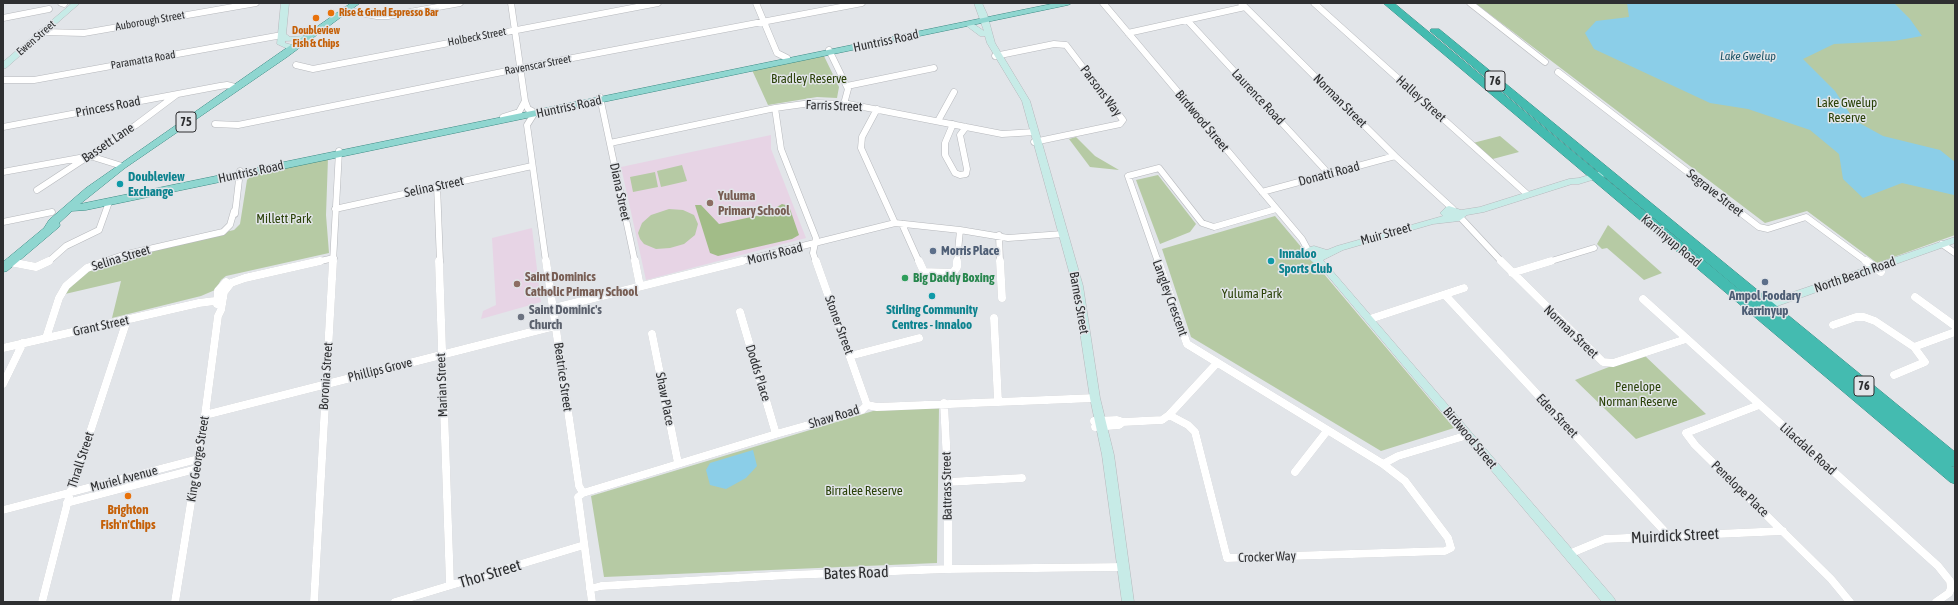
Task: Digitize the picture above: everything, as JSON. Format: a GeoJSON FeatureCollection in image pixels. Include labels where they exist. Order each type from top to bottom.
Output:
{"type":"FeatureCollection","features":[{"type":"Feature","properties":{"kind":"highway","name":"Karrinyup Road"},"geometry":{"type":"LineString","coordinates":[[1397,5],[1764,311],[1954,460]]}},
{"type":"Feature","properties":{"kind":"highway","name":"Karrinyup Road"},"geometry":{"type":"LineString","coordinates":[[1764,311],[1939,466],[1955,478]]}},
{"type":"Feature","properties":{"kind":"highway"},"geometry":{"type":"LineString","coordinates":[[1939,466],[1954,460]]}},
{"type":"Feature","properties":{"kind":"main road","name":"Ewen Street"},"geometry":{"type":"LineString","coordinates":[[3,66],[42,32],[65,5],[76,3]]}},
{"type":"Feature","properties":{"kind":"main road"},"geometry":{"type":"LineString","coordinates":[[285,3],[281,44],[293,47]]}},
{"type":"Feature","properties":{"kind":"main road","name":"75"},"geometry":{"type":"LineString","coordinates":[[6,265],[122,166],[356,3]]}},
{"type":"Feature","properties":{"kind":"main road"},"geometry":{"type":"LineString","coordinates":[[973,3],[982,20]]}},
{"type":"Feature","properties":{"kind":"main road"},"geometry":{"type":"LineString","coordinates":[[978,3],[982,20]]}},
{"type":"Feature","properties":{"kind":"main road","name":"Huntriss Road"},"geometry":{"type":"LineString","coordinates":[[600,99],[787,58],[968,24],[1056,3]]}},
{"type":"Feature","properties":{"kind":"main road","name":"Huntriss Road"},"geometry":{"type":"LineString","coordinates":[[338,152],[519,117],[829,51],[1068,3]]}},
{"type":"Feature","properties":{"kind":"main road","name":"75"},"geometry":{"type":"LineString","coordinates":[[293,47],[333,16],[342,12]]}},
{"type":"Feature","properties":{"kind":"main road","name":"Barnes Street"},"geometry":{"type":"LineString","coordinates":[[982,20],[983,34],[1020,95],[1035,137],[1061,232],[1073,285],[1092,398],[1098,424],[1120,567],[1128,602]]}},
{"type":"Feature","properties":{"kind":"main road","name":"Barnes Street"},"geometry":{"type":"LineString","coordinates":[[982,20],[997,56]]}},
{"type":"Feature","properties":{"kind":"main road"},"geometry":{"type":"LineString","coordinates":[[968,24],[983,34]]}},
{"type":"Feature","properties":{"kind":"main road"},"geometry":{"type":"LineString","coordinates":[[282,38],[304,38]]}},
{"type":"Feature","properties":{"kind":"main road","name":"Huntriss Road"},"geometry":{"type":"LineString","coordinates":[[75,205],[104,203],[503,117],[533,113]]}},
{"type":"Feature","properties":{"kind":"main road","name":"Huntriss Road"},"geometry":{"type":"LineString","coordinates":[[75,205],[240,173]]}},
{"type":"Feature","properties":{"kind":"main road","name":"Muir Street"},"geometry":{"type":"LineString","coordinates":[[1318,253],[1340,248],[1453,214],[1481,210],[1527,194],[1572,181],[1579,181],[1597,173]]}},
{"type":"Feature","properties":{"kind":"main road"},"geometry":{"type":"LineString","coordinates":[[59,223],[104,203]]}},
{"type":"Feature","properties":{"kind":"main road","name":"75"},"geometry":{"type":"LineString","coordinates":[[49,228],[59,223],[75,205]]}},
{"type":"Feature","properties":{"kind":"main road","name":"North Beach Road"},"geometry":{"type":"LineString","coordinates":[[1764,311],[1878,270],[1952,246]]}},
{"type":"Feature","properties":{"kind":"main road","name":"Birdwood Street"},"geometry":{"type":"LineString","coordinates":[[1318,253],[1330,272],[1610,602]]}},
{"type":"Feature","properties":{"kind":"main road","name":"Barnes Street"},"geometry":{"type":"LineString","coordinates":[[1120,567],[1121,602]]}},
{"type":"Feature","properties":{"kind":"street","name":"Auborough Street"},"geometry":{"type":"LineString","coordinates":[[42,32],[84,33],[256,3]]}},
{"type":"Feature","properties":{"kind":"street"},"geometry":{"type":"LineString","coordinates":[[342,12],[388,16],[460,3]]}},
{"type":"Feature","properties":{"kind":"street"},"geometry":{"type":"LineString","coordinates":[[511,3],[525,101],[528,109],[533,113],[527,125],[519,117]]}},
{"type":"Feature","properties":{"kind":"street","name":"Holbeck Street"},"geometry":{"type":"LineString","coordinates":[[296,65],[312,69],[514,29],[658,3]]}},
{"type":"Feature","properties":{"kind":"street"},"geometry":{"type":"LineString","coordinates":[[756,3],[777,53],[787,58]]}},
{"type":"Feature","properties":{"kind":"street","name":"Ravenscar Street"},"geometry":{"type":"LineString","coordinates":[[214,124],[228,126],[238,125],[520,68],[862,3]]}},
{"type":"Feature","properties":{"kind":"street","name":"Birdwood Street"},"geometry":{"type":"LineString","coordinates":[[1103,3],[1276,209],[1302,239],[1318,253]]}},
{"type":"Feature","properties":{"kind":"street","name":"Halley Street"},"geometry":{"type":"LineString","coordinates":[[1314,3],[1527,194]]}},
{"type":"Feature","properties":{"kind":"street"},"geometry":{"type":"LineString","coordinates":[[1470,3],[1545,62]]}},
{"type":"Feature","properties":{"kind":"street"},"geometry":{"type":"LineString","coordinates":[[1128,33],[1187,20],[1243,5]]}},
{"type":"Feature","properties":{"kind":"street","name":"Norman Street"},"geometry":{"type":"LineString","coordinates":[[1243,5],[1439,198],[1453,214],[1470,229],[1600,360],[1606,363],[1613,363],[1686,339]]}},
{"type":"Feature","properties":{"kind":"street"},"geometry":{"type":"LineString","coordinates":[[3,18],[49,8]]}},
{"type":"Feature","properties":{"kind":"street","name":"Laurence Road"},"geometry":{"type":"LineString","coordinates":[[1187,20],[1329,174]]}},
{"type":"Feature","properties":{"kind":"street","name":"Paramatta Road"},"geometry":{"type":"LineString","coordinates":[[3,80],[34,80],[282,38]]}},
{"type":"Feature","properties":{"kind":"street","name":"Parsons Way"},"geometry":{"type":"LineString","coordinates":[[997,56],[1054,44],[1066,45],[1123,120],[1120,124],[1035,137]]}},
{"type":"Feature","properties":{"kind":"street"},"geometry":{"type":"LineString","coordinates":[[829,51],[847,86],[848,92],[844,104]]}},
{"type":"Feature","properties":{"kind":"street"},"geometry":{"type":"LineString","coordinates":[[847,86],[934,68]]}},
{"type":"Feature","properties":{"kind":"street","name":"Segrave Street"},"geometry":{"type":"LineString","coordinates":[[1558,72],[1765,232],[1806,217],[1878,270]]}},
{"type":"Feature","properties":{"kind":"street","name":"Princess Road"},"geometry":{"type":"LineString","coordinates":[[3,127],[213,87],[233,88]]}},
{"type":"Feature","properties":{"kind":"street"},"geometry":{"type":"LineString","coordinates":[[938,121],[954,92]]}},
{"type":"Feature","properties":{"kind":"street","name":"Bassett Lane"},"geometry":{"type":"LineString","coordinates":[[37,190],[176,94]]}},
{"type":"Feature","properties":{"kind":"street","name":"Diana Street"},"geometry":{"type":"LineString","coordinates":[[600,99],[640,286]]}},
{"type":"Feature","properties":{"kind":"street"},"geometry":{"type":"LineString","coordinates":[[503,117],[519,112],[525,101]]}},
{"type":"Feature","properties":{"kind":"street","name":"Farris Street"},"geometry":{"type":"LineString","coordinates":[[610,144],[775,108],[812,103],[844,104],[878,109],[1002,134],[1035,137]]}},
{"type":"Feature","properties":{"kind":"street","name":"Stoner Street"},"geometry":{"type":"LineString","coordinates":[[775,108],[781,149],[816,238],[813,244],[813,253],[867,405]]}},
{"type":"Feature","properties":{"kind":"street"},"geometry":{"type":"LineString","coordinates":[[878,109],[862,136],[861,148],[924,272],[953,273],[957,267],[960,230]]}},
{"type":"Feature","properties":{"kind":"street"},"geometry":{"type":"LineString","coordinates":[[953,124],[945,143],[945,155],[955,172],[960,175],[966,174],[967,169],[960,135],[966,127]]}},
{"type":"Feature","properties":{"kind":"street","name":"Beatrice Street"},"geometry":{"type":"LineString","coordinates":[[527,125],[579,486],[583,493],[578,497],[592,602]]}},
{"type":"Feature","properties":{"kind":"street","name":"Boronia Street"},"geometry":{"type":"LineString","coordinates":[[314,602],[325,384],[334,258],[338,152]]}},
{"type":"Feature","properties":{"kind":"street"},"geometry":{"type":"LineString","coordinates":[[3,172],[88,156],[122,166]]}},
{"type":"Feature","properties":{"kind":"street","name":"Donatti Road"},"geometry":{"type":"LineString","coordinates":[[1262,192],[1395,156]]}},
{"type":"Feature","properties":{"kind":"street","name":"Selina Street"},"geometry":{"type":"LineString","coordinates":[[336,208],[437,185],[532,166]]}},
{"type":"Feature","properties":{"kind":"street","name":"Langley Crescent"},"geometry":{"type":"LineString","coordinates":[[1276,209],[1214,227],[1202,223],[1159,168],[1128,176],[1187,344],[1383,464],[1405,481],[1448,538],[1451,548],[1445,551]]}},
{"type":"Feature","properties":{"kind":"street","name":"Selina Street"},"geometry":{"type":"LineString","coordinates":[[46,338],[59,298],[66,286],[87,268],[123,255],[190,240],[223,235],[236,220],[234,211],[240,173]]}},
{"type":"Feature","properties":{"kind":"street","name":"Marian Street"},"geometry":{"type":"LineString","coordinates":[[437,185],[441,354],[450,585]]}},
{"type":"Feature","properties":{"kind":"street"},"geometry":{"type":"LineString","coordinates":[[6,265],[36,267],[47,263],[66,246],[99,230],[104,203]]}},
{"type":"Feature","properties":{"kind":"street"},"geometry":{"type":"LineString","coordinates":[[3,222],[52,212]]}},
{"type":"Feature","properties":{"kind":"street","name":"Morris Road"},"geometry":{"type":"LineString","coordinates":[[554,308],[899,223],[999,235],[1008,238],[1024,238],[1061,232]]}},
{"type":"Feature","properties":{"kind":"street"},"geometry":{"type":"LineString","coordinates":[[999,235],[1002,298]]}},
{"type":"Feature","properties":{"kind":"street"},"geometry":{"type":"LineString","coordinates":[[1512,273],[1594,248]]}},
{"type":"Feature","properties":{"kind":"street"},"geometry":{"type":"LineString","coordinates":[[220,298],[230,282],[334,258]]}},
{"type":"Feature","properties":{"kind":"street"},"geometry":{"type":"LineString","coordinates":[[1370,319],[1464,288]]}},
{"type":"Feature","properties":{"kind":"street","name":"Eden Street"},"geometry":{"type":"LineString","coordinates":[[1445,295],[1668,536]]}},
{"type":"Feature","properties":{"kind":"street"},"geometry":{"type":"LineString","coordinates":[[1916,297],[1955,326]]}},
{"type":"Feature","properties":{"kind":"street","name":"Grant Street"},"geometry":{"type":"LineString","coordinates":[[3,348],[220,298]]}},
{"type":"Feature","properties":{"kind":"street","name":"King George Street"},"geometry":{"type":"LineString","coordinates":[[175,602],[205,415],[218,316],[216,311],[220,298]]}},
{"type":"Feature","properties":{"kind":"street","name":"Lilacdale Road"},"geometry":{"type":"LineString","coordinates":[[1643,299],[1938,566],[1950,580],[1951,588],[1949,593],[1936,602]]}},
{"type":"Feature","properties":{"kind":"street","name":"Dodds Place"},"geometry":{"type":"LineString","coordinates":[[740,312],[776,434]]}},
{"type":"Feature","properties":{"kind":"street"},"geometry":{"type":"LineString","coordinates":[[1833,325],[1864,317],[1875,321],[1914,347],[1924,362],[1894,376]]}},
{"type":"Feature","properties":{"kind":"street"},"geometry":{"type":"LineString","coordinates":[[994,318],[998,401]]}},
{"type":"Feature","properties":{"kind":"street","name":"Thrall Street"},"geometry":{"type":"LineString","coordinates":[[42,602],[70,493],[127,320]]}},
{"type":"Feature","properties":{"kind":"street","name":"Phillips Grove"},"geometry":{"type":"LineString","coordinates":[[205,415],[555,326]]}},
{"type":"Feature","properties":{"kind":"street"},"geometry":{"type":"LineString","coordinates":[[1914,347],[1955,332]]}},
{"type":"Feature","properties":{"kind":"street","name":"Shaw Place"},"geometry":{"type":"LineString","coordinates":[[652,334],[678,463]]}},
{"type":"Feature","properties":{"kind":"street"},"geometry":{"type":"LineString","coordinates":[[850,356],[919,338]]}},
{"type":"Feature","properties":{"kind":"street"},"geometry":{"type":"LineString","coordinates":[[3,384],[23,344]]}},
{"type":"Feature","properties":{"kind":"street"},"geometry":{"type":"LineString","coordinates":[[1098,424],[1119,425],[1123,422],[1152,422],[1162,420],[1169,415],[1217,363]]}},
{"type":"Feature","properties":{"kind":"street","name":"Shaw Road"},"geometry":{"type":"LineString","coordinates":[[583,493],[678,463],[862,410],[867,405],[877,407],[1092,398]]}},
{"type":"Feature","properties":{"kind":"street","name":"Battrass Street"},"geometry":{"type":"LineString","coordinates":[[944,403],[948,482],[948,569]]}},
{"type":"Feature","properties":{"kind":"street","name":"Penelope Place"},"geometry":{"type":"LineString","coordinates":[[1759,405],[1686,433],[1695,445],[1831,579],[1850,602]]}},
{"type":"Feature","properties":{"kind":"street","name":"Crocker Way"},"geometry":{"type":"LineString","coordinates":[[1169,415],[1188,425],[1195,432],[1227,558],[1445,551]]}},
{"type":"Feature","properties":{"kind":"street"},"geometry":{"type":"LineString","coordinates":[[1295,472],[1327,431]]}},
{"type":"Feature","properties":{"kind":"street"},"geometry":{"type":"LineString","coordinates":[[1383,464],[1398,456],[1468,435]]}},
{"type":"Feature","properties":{"kind":"street","name":"Muriel Avenue"},"geometry":{"type":"LineString","coordinates":[[3,510],[198,459]]}},
{"type":"Feature","properties":{"kind":"street"},"geometry":{"type":"LineString","coordinates":[[67,503],[196,469]]}},
{"type":"Feature","properties":{"kind":"street"},"geometry":{"type":"LineString","coordinates":[[948,482],[1022,478]]}},
{"type":"Feature","properties":{"kind":"street","name":"Muirdick Street"},"geometry":{"type":"LineString","coordinates":[[1569,554],[1605,539],[1783,531]]}},
{"type":"Feature","properties":{"kind":"street","name":"Thor Street"},"geometry":{"type":"LineString","coordinates":[[395,602],[584,545]]}},
{"type":"Feature","properties":{"kind":"street","name":"Bates Road"},"geometry":{"type":"LineString","coordinates":[[590,589],[601,586],[948,569],[1120,567]]}},
{"type":"Feature","properties":{"kind":"shaded area","name":"Yuluma Primary School"},"geometry":{"type":"Polygon","coordinates":[[[771,135],[771,149],[806,238],[646,280],[621,167],[771,135]]]}},
{"type":"Feature","properties":{"kind":"shaded area","name":"Saint Dominics Catholic Primary School"},"geometry":{"type":"Polygon","coordinates":[[[532,228],[541,302],[481,319],[483,311],[496,305],[492,238],[532,228]]]}},
{"type":"Feature","properties":{"kind":"green space","name":"Lake Gwelup Reserve"},"geometry":{"type":"Polygon","coordinates":[[[1475,3],[1955,3],[1955,235],[1877,263],[1807,211],[1765,223],[1475,3]]]}},
{"type":"Feature","properties":{"kind":"green space","name":"Bradley Reserve"},"geometry":{"type":"Polygon","coordinates":[[[824,56],[839,87],[837,98],[817,97],[768,105],[752,70],[824,56]]]}},
{"type":"Feature","properties":{"kind":"green space"},"geometry":{"type":"Polygon","coordinates":[[[1500,136],[1519,152],[1489,160],[1473,143],[1500,136]]]}},
{"type":"Feature","properties":{"kind":"green space"},"geometry":{"type":"Polygon","coordinates":[[[1076,137],[1095,156],[1119,170],[1090,167],[1069,139],[1076,137]]]}},
{"type":"Feature","properties":{"kind":"green space","name":"Millett Park"},"geometry":{"type":"Polygon","coordinates":[[[328,158],[326,215],[329,253],[226,276],[221,280],[215,290],[201,296],[112,318],[121,281],[65,294],[78,276],[106,259],[234,230],[240,224],[247,180],[251,175],[328,158]]]}},
{"type":"Feature","properties":{"kind":"green space"},"geometry":{"type":"Polygon","coordinates":[[[682,165],[687,181],[661,187],[657,171],[682,165]]]}},
{"type":"Feature","properties":{"kind":"green space"},"geometry":{"type":"Polygon","coordinates":[[[655,172],[658,187],[633,192],[630,177],[655,172]]]}},
{"type":"Feature","properties":{"kind":"green space"},"geometry":{"type":"Polygon","coordinates":[[[1158,175],[1196,224],[1190,232],[1160,244],[1136,180],[1158,175]]]}},
{"type":"Feature","properties":{"kind":"green space"},"geometry":{"type":"Polygon","coordinates":[[[782,204],[789,206],[799,235],[792,239],[718,256],[710,253],[695,205],[701,205],[719,224],[765,214],[782,204]]]}},
{"type":"Feature","properties":{"kind":"green space"},"geometry":{"type":"Polygon","coordinates":[[[669,209],[683,210],[694,215],[698,224],[695,235],[684,244],[670,248],[656,249],[644,244],[638,233],[642,223],[651,215],[669,209]]]}},
{"type":"Feature","properties":{"kind":"green space","name":"Yuluma Park"},"geometry":{"type":"Polygon","coordinates":[[[1275,216],[1454,428],[1381,451],[1191,337],[1162,249],[1275,216]]]}},
{"type":"Feature","properties":{"kind":"green space"},"geometry":{"type":"Polygon","coordinates":[[[1608,225],[1662,273],[1644,280],[1607,248],[1602,249],[1597,244],[1608,225]]]}},
{"type":"Feature","properties":{"kind":"green space","name":"Penelope Norman Reserve"},"geometry":{"type":"Polygon","coordinates":[[[1643,354],[1706,414],[1636,439],[1575,380],[1643,354]]]}},
{"type":"Feature","properties":{"kind":"green space","name":"Birralee Reserve"},"geometry":{"type":"Polygon","coordinates":[[[939,407],[937,563],[604,577],[591,496],[873,411],[939,407]]]}},
{"type":"Feature","properties":{"kind":"water","name":"Lake Gwelup"},"geometry":{"type":"Polygon","coordinates":[[[1627,3],[1894,3],[1910,19],[1922,36],[1894,41],[1834,44],[1803,59],[1835,91],[1854,120],[1883,136],[1940,150],[1955,162],[1954,195],[1902,183],[1863,198],[1843,179],[1839,154],[1810,130],[1748,109],[1710,103],[1594,49],[1585,33],[1596,21],[1629,17],[1627,3]]]}},
{"type":"Feature","properties":{"kind":"water"},"geometry":{"type":"Polygon","coordinates":[[[753,450],[757,466],[746,478],[726,489],[710,485],[706,470],[710,463],[753,450]]]}},
{"type":"Feature","properties":{"kind":"place","name":"Rise & Grind Espresso Bar"},"geometry":{"type":"Point","coordinates":[331,13]}},
{"type":"Feature","properties":{"kind":"place","name":"Doubleview Fish & Chips"},"geometry":{"type":"Point","coordinates":[316,18]}},
{"type":"Feature","properties":{"kind":"place","name":"Doubleview Exchange"},"geometry":{"type":"Point","coordinates":[120,184]}},
{"type":"Feature","properties":{"kind":"place","name":"Yuluma Primary School"},"geometry":{"type":"Point","coordinates":[710,203]}},
{"type":"Feature","properties":{"kind":"place","name":"Morris Place"},"geometry":{"type":"Point","coordinates":[933,251]}},
{"type":"Feature","properties":{"kind":"place","name":"Innaloo Sports Club"},"geometry":{"type":"Point","coordinates":[1271,261]}},
{"type":"Feature","properties":{"kind":"place","name":"Big Daddy Boxing"},"geometry":{"type":"Point","coordinates":[905,278]}},
{"type":"Feature","properties":{"kind":"place","name":"Ampol Foodary Karrinyup"},"geometry":{"type":"Point","coordinates":[1765,282]}},
{"type":"Feature","properties":{"kind":"place","name":"Saint Dominics Catholic Primary School"},"geometry":{"type":"Point","coordinates":[517,284]}},
{"type":"Feature","properties":{"kind":"place","name":"Stirling Community Centres - Innaloo"},"geometry":{"type":"Point","coordinates":[932,296]}},
{"type":"Feature","properties":{"kind":"place","name":"Saint Dominic's Church"},"geometry":{"type":"Point","coordinates":[521,317]}},
{"type":"Feature","properties":{"kind":"place","name":"Brighton Fish'n'Chips"},"geometry":{"type":"Point","coordinates":[128,496]}}]}
